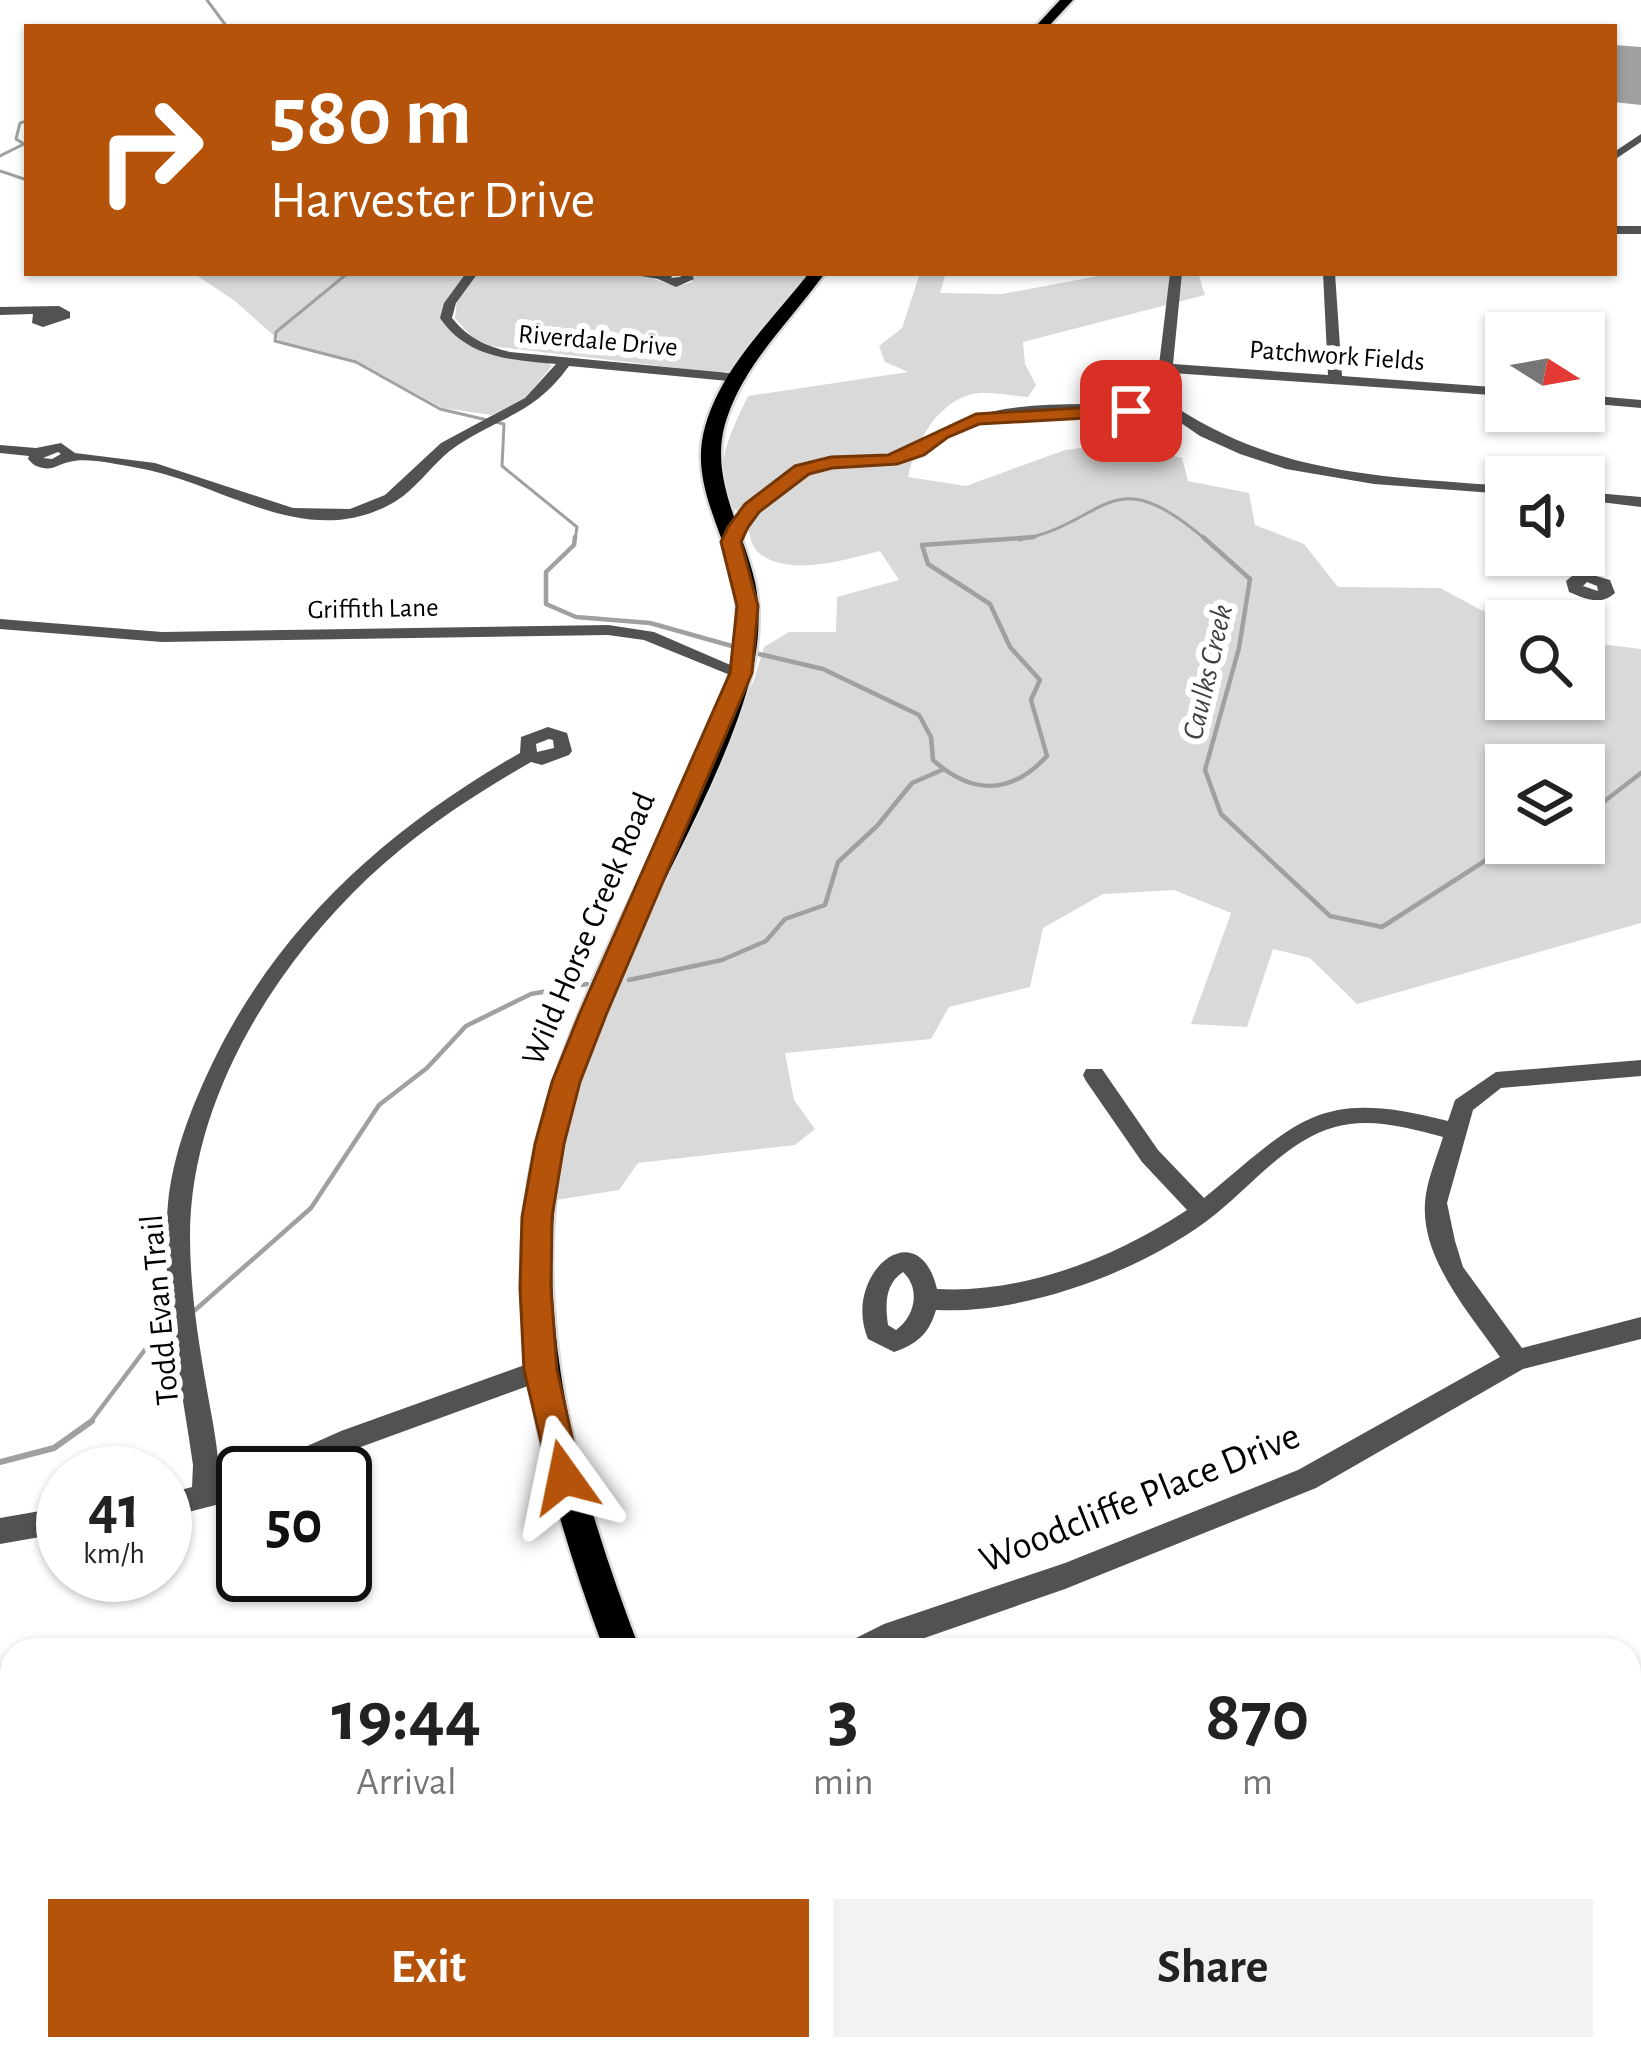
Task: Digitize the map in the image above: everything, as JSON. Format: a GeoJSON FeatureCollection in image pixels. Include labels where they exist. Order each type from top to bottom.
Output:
{"type":"FeatureCollection","features":[{"type":"Feature","properties":{"kind":"main road"},"geometry":{"type":"LineString","coordinates":[[1044,24],[1067,0]]}},
{"type":"Feature","properties":{"kind":"main road","name":"Wild Horse Creek Road"},"geometry":{"type":"LineString","coordinates":[[617,1638],[564,1477],[541,1370],[537,1217],[566,1082],[742,668],[748,627],[744,578],[715,500],[710,446],[725,399],[815,276]]}},
{"type":"Feature","properties":{"kind":"street","name":"Riverdale Drive"},"geometry":{"type":"LineString","coordinates":[[470,276],[446,318],[457,333],[496,354],[739,378]]}},
{"type":"Feature","properties":{"kind":"street"},"geometry":{"type":"LineString","coordinates":[[666,276],[666,281],[680,283],[686,276]]}},
{"type":"Feature","properties":{"kind":"street"},"geometry":{"type":"LineString","coordinates":[[1168,408],[1165,368],[1176,276]]}},
{"type":"Feature","properties":{"kind":"street"},"geometry":{"type":"LineString","coordinates":[[1329,276],[1335,377]]}},
{"type":"Feature","properties":{"kind":"street"},"geometry":{"type":"LineString","coordinates":[[0,311],[40,314]]}},
{"type":"Feature","properties":{"kind":"street"},"geometry":{"type":"LineString","coordinates":[[0,449],[38,453],[35,459],[44,464],[68,457],[149,466],[283,510],[326,517],[358,512],[390,499],[453,441],[535,400],[566,360]]}},
{"type":"Feature","properties":{"kind":"street","name":"Patchwork Fields"},"geometry":{"type":"LineString","coordinates":[[1165,368],[1485,390]]}},
{"type":"Feature","properties":{"kind":"street"},"geometry":{"type":"LineString","coordinates":[[1605,401],[1641,404]]}},
{"type":"Feature","properties":{"kind":"street"},"geometry":{"type":"LineString","coordinates":[[731,542],[752,508],[802,470],[831,462],[890,460],[917,452],[941,434],[976,419],[1168,408],[1191,426],[1285,466],[1485,488]]}},
{"type":"Feature","properties":{"kind":"street"},"geometry":{"type":"LineString","coordinates":[[1605,498],[1641,502]]}},
{"type":"Feature","properties":{"kind":"street"},"geometry":{"type":"LineString","coordinates":[[715,500],[752,508]]}},
{"type":"Feature","properties":{"kind":"street","name":"Griffith Lane"},"geometry":{"type":"LineString","coordinates":[[0,624],[162,637],[608,630],[649,637],[742,668]]}},
{"type":"Feature","properties":{"kind":"street","name":"Todd Evan Trail"},"geometry":{"type":"LineString","coordinates":[[205,1497],[206,1466],[184,1295],[179,1203],[214,1078],[268,977],[374,858],[450,800],[529,755]]}},
{"type":"Feature","properties":{"kind":"street"},"geometry":{"type":"LineString","coordinates":[[1517,1360],[1453,1271],[1443,1240],[1436,1203],[1463,1106],[1496,1080],[1641,1068]]}},
{"type":"Feature","properties":{"kind":"street"},"geometry":{"type":"LineString","coordinates":[[1094,1075],[1150,1156],[1203,1211]]}},
{"type":"Feature","properties":{"kind":"street"},"geometry":{"type":"LineString","coordinates":[[924,1299],[950,1303],[1008,1297],[1161,1240],[1302,1132],[1335,1118],[1385,1114],[1453,1131]]}},
{"type":"Feature","properties":{"kind":"street","name":"Woodcliffe Place Drive"},"geometry":{"type":"LineString","coordinates":[[884,1638],[1066,1576],[1307,1479],[1517,1360],[1641,1328]]}},
{"type":"Feature","properties":{"kind":"street"},"geometry":{"type":"LineString","coordinates":[[335,1446],[541,1370]]}},
{"type":"Feature","properties":{"kind":"street"},"geometry":{"type":"LineString","coordinates":[[192,1500],[216,1494]]}},
{"type":"Feature","properties":{"kind":"street"},"geometry":{"type":"LineString","coordinates":[[0,1531],[36,1525]]}},
{"type":"Feature","properties":{"kind":"shaded area"},"geometry":{"type":"Polygon","coordinates":[[[1617,45],[1641,47],[1641,105],[1617,102],[1617,45]]]}},
{"type":"Feature","properties":{"kind":"shaded area"},"geometry":{"type":"Polygon","coordinates":[[[198,276],[464,276],[444,303],[448,328],[480,350],[552,366],[525,398],[492,415],[442,408],[357,361],[280,341],[198,276]]]}},
{"type":"Feature","properties":{"kind":"shaded area"},"geometry":{"type":"Polygon","coordinates":[[[475,276],[639,276],[679,285],[692,282],[692,276],[811,276],[733,370],[721,373],[490,346],[472,337],[455,318],[457,299],[475,276]]]}},
{"type":"Feature","properties":{"kind":"shaded area"},"geometry":{"type":"Polygon","coordinates":[[[919,276],[945,276],[940,293],[1002,294],[1098,276],[1199,276],[1205,295],[1023,342],[1025,364],[1036,385],[1028,397],[983,393],[957,400],[928,428],[908,477],[966,486],[1065,450],[1118,443],[1182,458],[1188,481],[1249,493],[1255,525],[1304,544],[1338,587],[1440,588],[1485,611],[1485,720],[1605,720],[1605,645],[1641,649],[1641,923],[1357,1004],[1310,958],[1273,949],[1247,1027],[1191,1024],[1231,913],[1174,890],[1103,894],[1043,928],[1030,987],[949,1007],[931,1039],[785,1053],[794,1100],[815,1129],[795,1145],[638,1163],[619,1190],[556,1200],[571,1113],[602,1020],[754,680],[764,647],[789,632],[836,632],[837,597],[899,580],[880,551],[802,565],[759,553],[725,490],[723,463],[730,435],[748,396],[908,372],[885,362],[879,346],[902,328],[919,276]]]}},
{"type":"Feature","properties":{"kind":"waterway","name":"Caulks Creek"},"geometry":{"type":"LineString","coordinates":[[207,0],[225,24]]}},
{"type":"Feature","properties":{"kind":"waterway","name":"Caulks Creek"},"geometry":{"type":"LineString","coordinates":[[24,122],[16,139],[24,144]]}},
{"type":"Feature","properties":{"kind":"waterway","name":"Caulks Creek"},"geometry":{"type":"LineString","coordinates":[[0,156],[24,144]]}},
{"type":"Feature","properties":{"kind":"waterway","name":"Caulks Creek"},"geometry":{"type":"LineString","coordinates":[[0,171],[24,179]]}},
{"type":"Feature","properties":{"kind":"waterway","name":"Caulks Creek"},"geometry":{"type":"LineString","coordinates":[[344,276],[276,332],[275,341],[356,362],[440,409],[504,424],[502,466],[577,527],[575,540]]}},
{"type":"Feature","properties":{"kind":"waterway","name":"Caulks Creek"},"geometry":{"type":"LineString","coordinates":[[1028,537],[1110,502],[1128,499],[1149,502],[1174,515],[1206,540]]}},
{"type":"Feature","properties":{"kind":"waterway","name":"Caulks Creek"},"geometry":{"type":"LineString","coordinates":[[575,537],[574,545],[546,572],[546,604],[576,617],[650,623],[739,648]]}},
{"type":"Feature","properties":{"kind":"waterway","name":"Caulks Creek"},"geometry":{"type":"LineString","coordinates":[[755,653],[823,669],[919,715],[931,737],[933,760],[962,780],[1005,784],[1047,756],[1031,700],[1040,680],[1010,647],[990,604],[928,564],[922,545],[1028,537]]}},
{"type":"Feature","properties":{"kind":"waterway","name":"Caulks Creek"},"geometry":{"type":"LineString","coordinates":[[1019,540],[1028,537]]}},
{"type":"Feature","properties":{"kind":"waterway","name":"Caulks Creek"},"geometry":{"type":"LineString","coordinates":[[1028,537],[1034,537]]}},
{"type":"Feature","properties":{"kind":"waterway","name":"Caulks Creek"},"geometry":{"type":"LineString","coordinates":[[1203,537],[1250,579],[1239,648],[1205,770],[1221,814],[1330,916],[1382,927],[1485,861]]}},
{"type":"Feature","properties":{"kind":"waterway"},"geometry":{"type":"LineString","coordinates":[[629,980],[722,960],[766,941],[785,919],[825,905],[838,862],[877,826],[912,783],[942,770]]}},
{"type":"Feature","properties":{"kind":"waterway","name":"Caulks Creek"},"geometry":{"type":"LineString","coordinates":[[1605,801],[1641,773]]}},
{"type":"Feature","properties":{"kind":"waterway"},"geometry":{"type":"LineString","coordinates":[[194,1311],[311,1208],[379,1105],[427,1068],[466,1026],[531,994],[587,984]]}},
{"type":"Feature","properties":{"kind":"waterway"},"geometry":{"type":"LineString","coordinates":[[90,1422],[150,1343],[174,1323]]}},
{"type":"Feature","properties":{"kind":"waterway"},"geometry":{"type":"LineString","coordinates":[[0,1462],[54,1448],[90,1422]]}},
{"type":"Feature","properties":{"kind":"route"},"geometry":{"type":"LineString","coordinates":[[564,1477],[541,1370],[536,1288],[537,1217],[550,1144],[566,1082],[592,1015],[741,673],[748,606],[731,542],[738,527],[752,508],[802,470],[831,462],[890,460],[917,452],[941,434],[976,419],[1131,411]]}}]}
